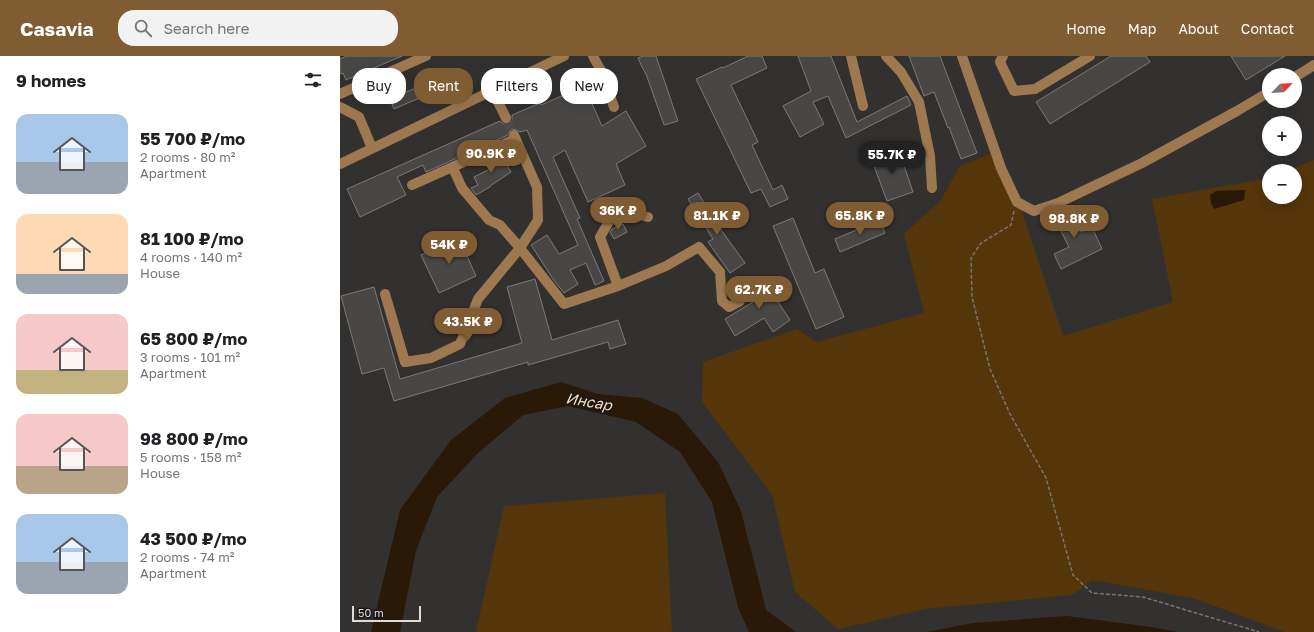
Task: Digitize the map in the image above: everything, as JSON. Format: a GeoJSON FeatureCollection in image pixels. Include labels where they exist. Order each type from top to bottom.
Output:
{"type":"FeatureCollection","features":[{"type":"Feature","properties":{"kind":"street"},"geometry":{"type":"LineString","coordinates":[[340,94],[426,56]]}},
{"type":"Feature","properties":{"kind":"street"},"geometry":{"type":"LineString","coordinates":[[539,68],[564,56]]}},
{"type":"Feature","properties":{"kind":"street"},"geometry":{"type":"LineString","coordinates":[[593,56],[602,72],[614,107]]}},
{"type":"Feature","properties":{"kind":"street"},"geometry":{"type":"LineString","coordinates":[[851,56],[862,106]]}},
{"type":"Feature","properties":{"kind":"street"},"geometry":{"type":"LineString","coordinates":[[886,56],[901,72],[919,102],[930,156],[932,188]]}},
{"type":"Feature","properties":{"kind":"street"},"geometry":{"type":"LineString","coordinates":[[962,56],[1001,168],[1017,202],[1034,211],[1058,203],[1142,163],[1262,96]]}},
{"type":"Feature","properties":{"kind":"street"},"geometry":{"type":"LineString","coordinates":[[1003,56],[1000,62],[1014,91],[1036,89],[1090,56]]}},
{"type":"Feature","properties":{"kind":"street"},"geometry":{"type":"LineString","coordinates":[[1302,72],[1314,65]]}},
{"type":"Feature","properties":{"kind":"street"},"geometry":{"type":"LineString","coordinates":[[340,164],[481,95]]}},
{"type":"Feature","properties":{"kind":"street"},"geometry":{"type":"LineString","coordinates":[[499,104],[506,118]]}},
{"type":"Feature","properties":{"kind":"street"},"geometry":{"type":"LineString","coordinates":[[340,107],[359,116],[372,148]]}},
{"type":"Feature","properties":{"kind":"street"},"geometry":{"type":"LineString","coordinates":[[385,294],[405,362],[431,358],[460,344],[478,299],[520,248],[538,220],[538,187],[514,137],[453,168],[412,185]]}},
{"type":"Feature","properties":{"kind":"street"},"geometry":{"type":"LineString","coordinates":[[453,168],[462,188],[475,204],[489,220],[500,225],[564,304],[618,286],[666,266],[699,247],[720,272],[722,301],[729,307],[740,301]]}},
{"type":"Feature","properties":{"kind":"street"},"geometry":{"type":"LineString","coordinates":[[618,286],[600,237],[611,218],[632,213],[648,217]]}},
{"type":"Feature","properties":{"kind":"path"},"geometry":{"type":"LineString","coordinates":[[1017,202],[1011,225],[981,243],[971,258],[972,297],[990,369],[1010,414],[1046,478],[1073,575],[1092,594],[1143,597],[1259,632]]}},
{"type":"Feature","properties":{"kind":"shaded area"},"geometry":{"type":"Polygon","coordinates":[[[1001,153],[1063,336],[1173,302],[1152,199],[1262,179],[1262,204],[1302,204],[1302,165],[1314,160],[1314,632],[1285,632],[1193,598],[1092,580],[1072,595],[925,609],[838,629],[795,592],[772,495],[702,402],[703,362],[797,329],[817,342],[924,313],[904,234],[941,200],[960,166],[990,154],[1001,153]]]}},
{"type":"Feature","properties":{"kind":"shaded area"},"geometry":{"type":"Polygon","coordinates":[[[665,493],[672,632],[476,632],[504,506],[665,493]]]}},
{"type":"Feature","properties":{"kind":"water"},"geometry":{"type":"Polygon","coordinates":[[[1245,190],[1244,200],[1214,209],[1211,203],[1210,195],[1216,191],[1245,190]]]}},
{"type":"Feature","properties":{"kind":"water","name":"Инсар"},"geometry":{"type":"Polygon","coordinates":[[[561,382],[598,394],[642,398],[678,414],[718,462],[741,511],[766,610],[796,632],[749,632],[738,607],[712,502],[680,452],[636,422],[568,406],[523,415],[478,453],[437,497],[416,551],[400,632],[371,632],[400,510],[451,440],[505,398],[561,382]]]}},
{"type":"Feature","properties":{"kind":"water"},"geometry":{"type":"Polygon","coordinates":[[[1067,616],[1178,632],[927,632],[973,623],[1067,616]]]}},
{"type":"Feature","properties":{"kind":"building"},"geometry":{"type":"Polygon","coordinates":[[[347,56],[402,56],[374,68],[352,68],[352,77],[346,80],[343,73],[340,74],[340,59],[347,56]]]}},
{"type":"Feature","properties":{"kind":"building"},"geometry":{"type":"Polygon","coordinates":[[[643,56],[656,56],[678,121],[664,125],[646,74],[638,58],[643,56]]]}},
{"type":"Feature","properties":{"kind":"building"},"geometry":{"type":"Polygon","coordinates":[[[748,56],[762,56],[767,68],[731,85],[758,142],[752,145],[773,190],[782,185],[788,199],[770,207],[761,189],[751,193],[696,79],[748,56]]]}},
{"type":"Feature","properties":{"kind":"building"},"geometry":{"type":"Polygon","coordinates":[[[798,56],[831,56],[857,122],[907,96],[911,105],[846,138],[828,96],[813,102],[824,124],[800,137],[783,106],[811,91],[798,56]]]}},
{"type":"Feature","properties":{"kind":"building"},"geometry":{"type":"Polygon","coordinates":[[[909,56],[940,56],[977,153],[961,159],[934,92],[924,96],[909,56]]]}},
{"type":"Feature","properties":{"kind":"building"},"geometry":{"type":"Polygon","coordinates":[[[1111,56],[1146,56],[1150,62],[1050,124],[1036,102],[1111,56]]]}},
{"type":"Feature","properties":{"kind":"building"},"geometry":{"type":"Polygon","coordinates":[[[1231,56],[1285,56],[1266,68],[1262,68],[1262,70],[1246,80],[1231,56]]]}},
{"type":"Feature","properties":{"kind":"building"},"geometry":{"type":"Polygon","coordinates":[[[414,89],[414,100],[406,104],[406,92],[414,89]]]}},
{"type":"Feature","properties":{"kind":"building"},"geometry":{"type":"Polygon","coordinates":[[[560,97],[560,104],[592,104],[602,126],[626,111],[646,146],[616,164],[625,185],[588,202],[565,150],[553,157],[580,218],[577,219],[604,281],[595,285],[586,263],[570,270],[578,284],[564,293],[531,245],[547,235],[559,254],[578,245],[527,130],[520,132],[512,129],[508,135],[426,172],[423,165],[397,177],[406,195],[360,217],[347,189],[500,121],[503,124],[509,124],[512,121],[512,115],[538,104],[552,104],[552,100],[560,97]]]}},
{"type":"Feature","properties":{"kind":"building"},"geometry":{"type":"Polygon","coordinates":[[[392,104],[406,104],[394,109],[392,104]]]}},
{"type":"Feature","properties":{"kind":"building"},"geometry":{"type":"Polygon","coordinates":[[[898,148],[913,192],[887,201],[871,158],[898,148]]]}},
{"type":"Feature","properties":{"kind":"building"},"geometry":{"type":"Polygon","coordinates":[[[499,153],[511,172],[476,195],[471,188],[478,185],[474,177],[490,169],[484,160],[499,153]]]}},
{"type":"Feature","properties":{"kind":"building"},"geometry":{"type":"Polygon","coordinates":[[[698,193],[719,227],[745,263],[730,273],[708,242],[713,239],[688,199],[698,193]]]}},
{"type":"Feature","properties":{"kind":"building"},"geometry":{"type":"Polygon","coordinates":[[[1068,205],[1081,232],[1092,227],[1102,249],[1061,269],[1054,254],[1069,247],[1052,213],[1068,205]]]}},
{"type":"Feature","properties":{"kind":"building"},"geometry":{"type":"Polygon","coordinates":[[[793,218],[815,273],[824,269],[844,317],[816,329],[773,226],[793,218]]]}},
{"type":"Feature","properties":{"kind":"building"},"geometry":{"type":"Polygon","coordinates":[[[880,220],[885,233],[840,252],[835,239],[880,220]]]}},
{"type":"Feature","properties":{"kind":"building"},"geometry":{"type":"Polygon","coordinates":[[[623,224],[627,232],[614,239],[610,232],[612,229],[623,224]]]}},
{"type":"Feature","properties":{"kind":"building"},"geometry":{"type":"Polygon","coordinates":[[[459,238],[476,276],[439,293],[421,255],[459,238]]]}},
{"type":"Feature","properties":{"kind":"building"},"geometry":{"type":"Polygon","coordinates":[[[762,278],[790,320],[773,332],[764,318],[735,336],[725,319],[753,302],[745,290],[762,278]]]}},
{"type":"Feature","properties":{"kind":"building"},"geometry":{"type":"Polygon","coordinates":[[[535,279],[552,340],[618,320],[626,344],[610,349],[608,342],[528,365],[528,362],[394,401],[384,368],[362,374],[341,296],[374,287],[400,379],[522,343],[507,287],[535,279]]]}},
{"type":"Feature","properties":{"kind":"tunnel"},"geometry":{"type":"LineString","coordinates":[[506,118],[514,135]]}}]}
